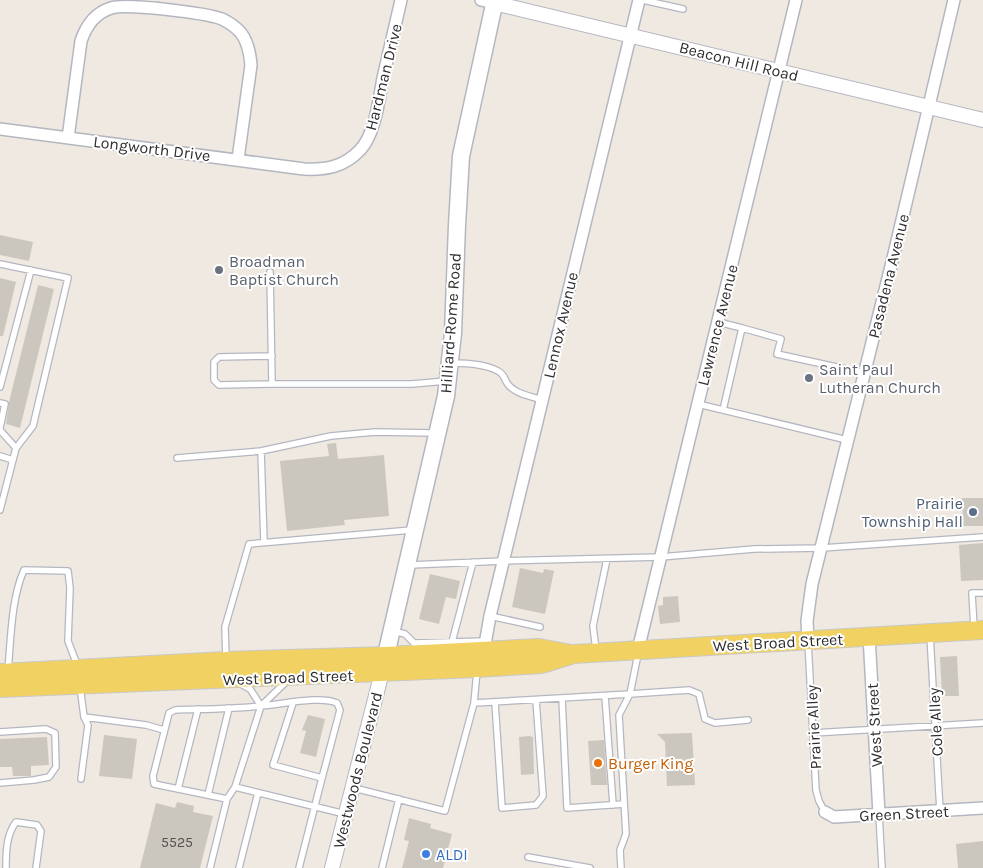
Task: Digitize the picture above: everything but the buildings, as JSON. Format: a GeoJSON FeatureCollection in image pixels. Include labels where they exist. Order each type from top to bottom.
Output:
{"type":"FeatureCollection","features":[{"type":"Feature","properties":{"kind":"main road","name":"Hilliard-Rome Road"},"geometry":{"type":"LineString","coordinates":[[384,664],[408,566],[448,381],[453,333],[461,156],[490,1]]}},
{"type":"Feature","properties":{"kind":"main road","name":"West Broad Street"},"geometry":{"type":"LineString","coordinates":[[2,678],[79,676],[230,679],[291,677],[384,664],[484,646],[539,648],[574,654],[979,630]]}},
{"type":"Feature","properties":{"kind":"main road","name":"West Broad Street"},"geometry":{"type":"LineString","coordinates":[[79,676],[226,661],[477,668],[542,664],[574,654]]}},
{"type":"Feature","properties":{"kind":"street","name":"Hardman Drive"},"geometry":{"type":"LineString","coordinates":[[304,169],[330,168],[341,164],[362,149],[368,139],[401,0]]}},
{"type":"Feature","properties":{"kind":"street","name":"Lennox Avenue"},"geometry":{"type":"LineString","coordinates":[[484,646],[639,0]]}},
{"type":"Feature","properties":{"kind":"street","name":"Lawrence Avenue"},"geometry":{"type":"LineString","coordinates":[[638,650],[796,0]]}},
{"type":"Feature","properties":{"kind":"street","name":"Pasadena Avenue"},"geometry":{"type":"LineString","coordinates":[[808,640],[808,612],[812,584],[954,0]]}},
{"type":"Feature","properties":{"kind":"street","name":"Beacon Hill Road"},"geometry":{"type":"LineString","coordinates":[[490,1],[983,120]]}},
{"type":"Feature","properties":{"kind":"street"},"geometry":{"type":"LineString","coordinates":[[68,138],[81,41],[91,21],[110,8],[133,6],[210,16],[227,22],[240,32],[250,51],[251,65],[238,159]]}},
{"type":"Feature","properties":{"kind":"street","name":"Longworth Drive"},"geometry":{"type":"LineString","coordinates":[[0,129],[304,169]]}},
{"type":"Feature","properties":{"kind":"street","name":"West Street"},"geometry":{"type":"LineString","coordinates":[[869,636],[879,814]]}},
{"type":"Feature","properties":{"kind":"street","name":"Westwoods Boulevard"},"geometry":{"type":"LineString","coordinates":[[332,868],[384,664]]}},
{"type":"Feature","properties":{"kind":"street","name":"Green Street"},"geometry":{"type":"LineString","coordinates":[[826,812],[834,817],[983,808]]}},
{"type":"Feature","properties":{"kind":"lane"},"geometry":{"type":"LineString","coordinates":[[643,0],[683,9]]}},
{"type":"Feature","properties":{"kind":"lane"},"geometry":{"type":"LineString","coordinates":[[0,264],[68,278],[33,426],[16,448],[0,510]]}},
{"type":"Feature","properties":{"kind":"lane"},"geometry":{"type":"LineString","coordinates":[[0,387],[31,270]]}},
{"type":"Feature","properties":{"kind":"lane"},"geometry":{"type":"LineString","coordinates":[[270,272],[272,384]]}},
{"type":"Feature","properties":{"kind":"lane"},"geometry":{"type":"LineString","coordinates":[[718,322],[781,338],[777,354],[864,373]]}},
{"type":"Feature","properties":{"kind":"lane"},"geometry":{"type":"LineString","coordinates":[[723,410],[742,328]]}},
{"type":"Feature","properties":{"kind":"lane"},"geometry":{"type":"LineString","coordinates":[[272,356],[219,357],[214,362],[214,380],[219,385],[412,384],[448,381]]}},
{"type":"Feature","properties":{"kind":"lane"},"geometry":{"type":"LineString","coordinates":[[450,363],[473,364],[498,371],[504,375],[507,384],[512,388],[542,400]]}},
{"type":"Feature","properties":{"kind":"lane"},"geometry":{"type":"LineString","coordinates":[[0,403],[5,404],[0,429],[16,448]]}},
{"type":"Feature","properties":{"kind":"lane"},"geometry":{"type":"LineString","coordinates":[[698,404],[847,440]]}},
{"type":"Feature","properties":{"kind":"lane"},"geometry":{"type":"LineString","coordinates":[[177,458],[261,451],[331,436],[375,432],[438,433]]}},
{"type":"Feature","properties":{"kind":"lane"},"geometry":{"type":"LineString","coordinates":[[261,451],[264,542]]}},
{"type":"Feature","properties":{"kind":"lane"},"geometry":{"type":"LineString","coordinates":[[0,456],[13,460]]}},
{"type":"Feature","properties":{"kind":"lane"},"geometry":{"type":"LineString","coordinates":[[226,661],[225,627],[249,544],[416,530]]}},
{"type":"Feature","properties":{"kind":"lane"},"geometry":{"type":"LineString","coordinates":[[408,566],[473,562],[661,557],[754,549],[822,548],[983,537]]}},
{"type":"Feature","properties":{"kind":"lane"},"geometry":{"type":"LineString","coordinates":[[596,653],[593,626],[607,559]]}},
{"type":"Feature","properties":{"kind":"lane"},"geometry":{"type":"LineString","coordinates":[[452,642],[473,562]]}},
{"type":"Feature","properties":{"kind":"lane"},"geometry":{"type":"LineString","coordinates":[[2,678],[15,600],[19,581],[24,570],[68,571],[70,588],[68,641],[79,676],[84,716],[88,726],[81,779]]}},
{"type":"Feature","properties":{"kind":"lane"},"geometry":{"type":"LineString","coordinates":[[979,630],[972,593],[983,593]]}},
{"type":"Feature","properties":{"kind":"lane"},"geometry":{"type":"LineString","coordinates":[[490,616],[540,627]]}},
{"type":"Feature","properties":{"kind":"lane"},"geometry":{"type":"LineString","coordinates":[[392,630],[405,634],[414,643],[452,642],[484,646]]}},
{"type":"Feature","properties":{"kind":"lane","name":"Cole Alley"},"geometry":{"type":"LineString","coordinates":[[930,633],[940,811]]}},
{"type":"Feature","properties":{"kind":"lane","name":"Prairie Alley"},"geometry":{"type":"LineString","coordinates":[[808,640],[816,790],[819,801],[826,812]]}},
{"type":"Feature","properties":{"kind":"lane"},"geometry":{"type":"LineString","coordinates":[[621,868],[620,850],[626,834],[619,715],[630,694],[638,650]]}},
{"type":"Feature","properties":{"kind":"lane"},"geometry":{"type":"LineString","coordinates":[[352,787],[445,811],[474,703],[477,668]]}},
{"type":"Feature","properties":{"kind":"lane"},"geometry":{"type":"LineString","coordinates":[[210,868],[227,799],[236,787],[261,706],[291,677]]}},
{"type":"Feature","properties":{"kind":"lane"},"geometry":{"type":"LineString","coordinates":[[230,679],[250,690],[261,706]]}},
{"type":"Feature","properties":{"kind":"lane"},"geometry":{"type":"LineString","coordinates":[[474,703],[689,690],[699,694],[705,719],[715,723],[748,720]]}},
{"type":"Feature","properties":{"kind":"lane"},"geometry":{"type":"LineString","coordinates":[[605,696],[613,805]]}},
{"type":"Feature","properties":{"kind":"lane"},"geometry":{"type":"LineString","coordinates":[[562,698],[567,808],[624,804]]}},
{"type":"Feature","properties":{"kind":"lane"},"geometry":{"type":"LineString","coordinates":[[227,799],[154,784],[153,781],[169,713],[175,710],[261,706],[330,699],[337,703],[340,710],[299,868]]}},
{"type":"Feature","properties":{"kind":"lane"},"geometry":{"type":"LineString","coordinates":[[495,702],[502,808],[536,806],[543,796],[536,700]]}},
{"type":"Feature","properties":{"kind":"lane"},"geometry":{"type":"LineString","coordinates":[[293,703],[273,765],[322,778]]}},
{"type":"Feature","properties":{"kind":"lane"},"geometry":{"type":"LineString","coordinates":[[208,795],[229,708]]}},
{"type":"Feature","properties":{"kind":"lane"},"geometry":{"type":"LineString","coordinates":[[178,789],[198,709]]}},
{"type":"Feature","properties":{"kind":"lane"},"geometry":{"type":"LineString","coordinates":[[84,716],[146,725],[164,730]]}},
{"type":"Feature","properties":{"kind":"lane"},"geometry":{"type":"LineString","coordinates":[[813,733],[983,723]]}},
{"type":"Feature","properties":{"kind":"lane"},"geometry":{"type":"LineString","coordinates":[[0,732],[46,729],[55,733],[56,767],[49,777],[0,783]]}},
{"type":"Feature","properties":{"kind":"lane"},"geometry":{"type":"LineString","coordinates":[[236,787],[346,814]]}},
{"type":"Feature","properties":{"kind":"lane"},"geometry":{"type":"LineString","coordinates":[[239,868],[258,793]]}},
{"type":"Feature","properties":{"kind":"lane"},"geometry":{"type":"LineString","coordinates":[[382,868],[399,799]]}},
{"type":"Feature","properties":{"kind":"lane"},"geometry":{"type":"LineString","coordinates":[[879,814],[882,868]]}},
{"type":"Feature","properties":{"kind":"lane"},"geometry":{"type":"LineString","coordinates":[[6,868],[7,847],[11,828],[16,822],[37,825],[41,831],[36,868]]}},
{"type":"Feature","properties":{"kind":"lane"},"geometry":{"type":"LineString","coordinates":[[528,857],[590,868]]}},
{"type":"Feature","properties":{"kind":"place","name":"Broadman Baptist Church"},"geometry":{"type":"Point","coordinates":[219,270]}},
{"type":"Feature","properties":{"kind":"place","name":"Saint Paul Lutheran Church"},"geometry":{"type":"Point","coordinates":[809,378]}},
{"type":"Feature","properties":{"kind":"place","name":"Prairie Township Hall"},"geometry":{"type":"Point","coordinates":[973,512]}},
{"type":"Feature","properties":{"kind":"place","name":"Burger King"},"geometry":{"type":"Point","coordinates":[598,763]}},
{"type":"Feature","properties":{"kind":"place","name":"ALDI"},"geometry":{"type":"Point","coordinates":[426,854]}}]}
